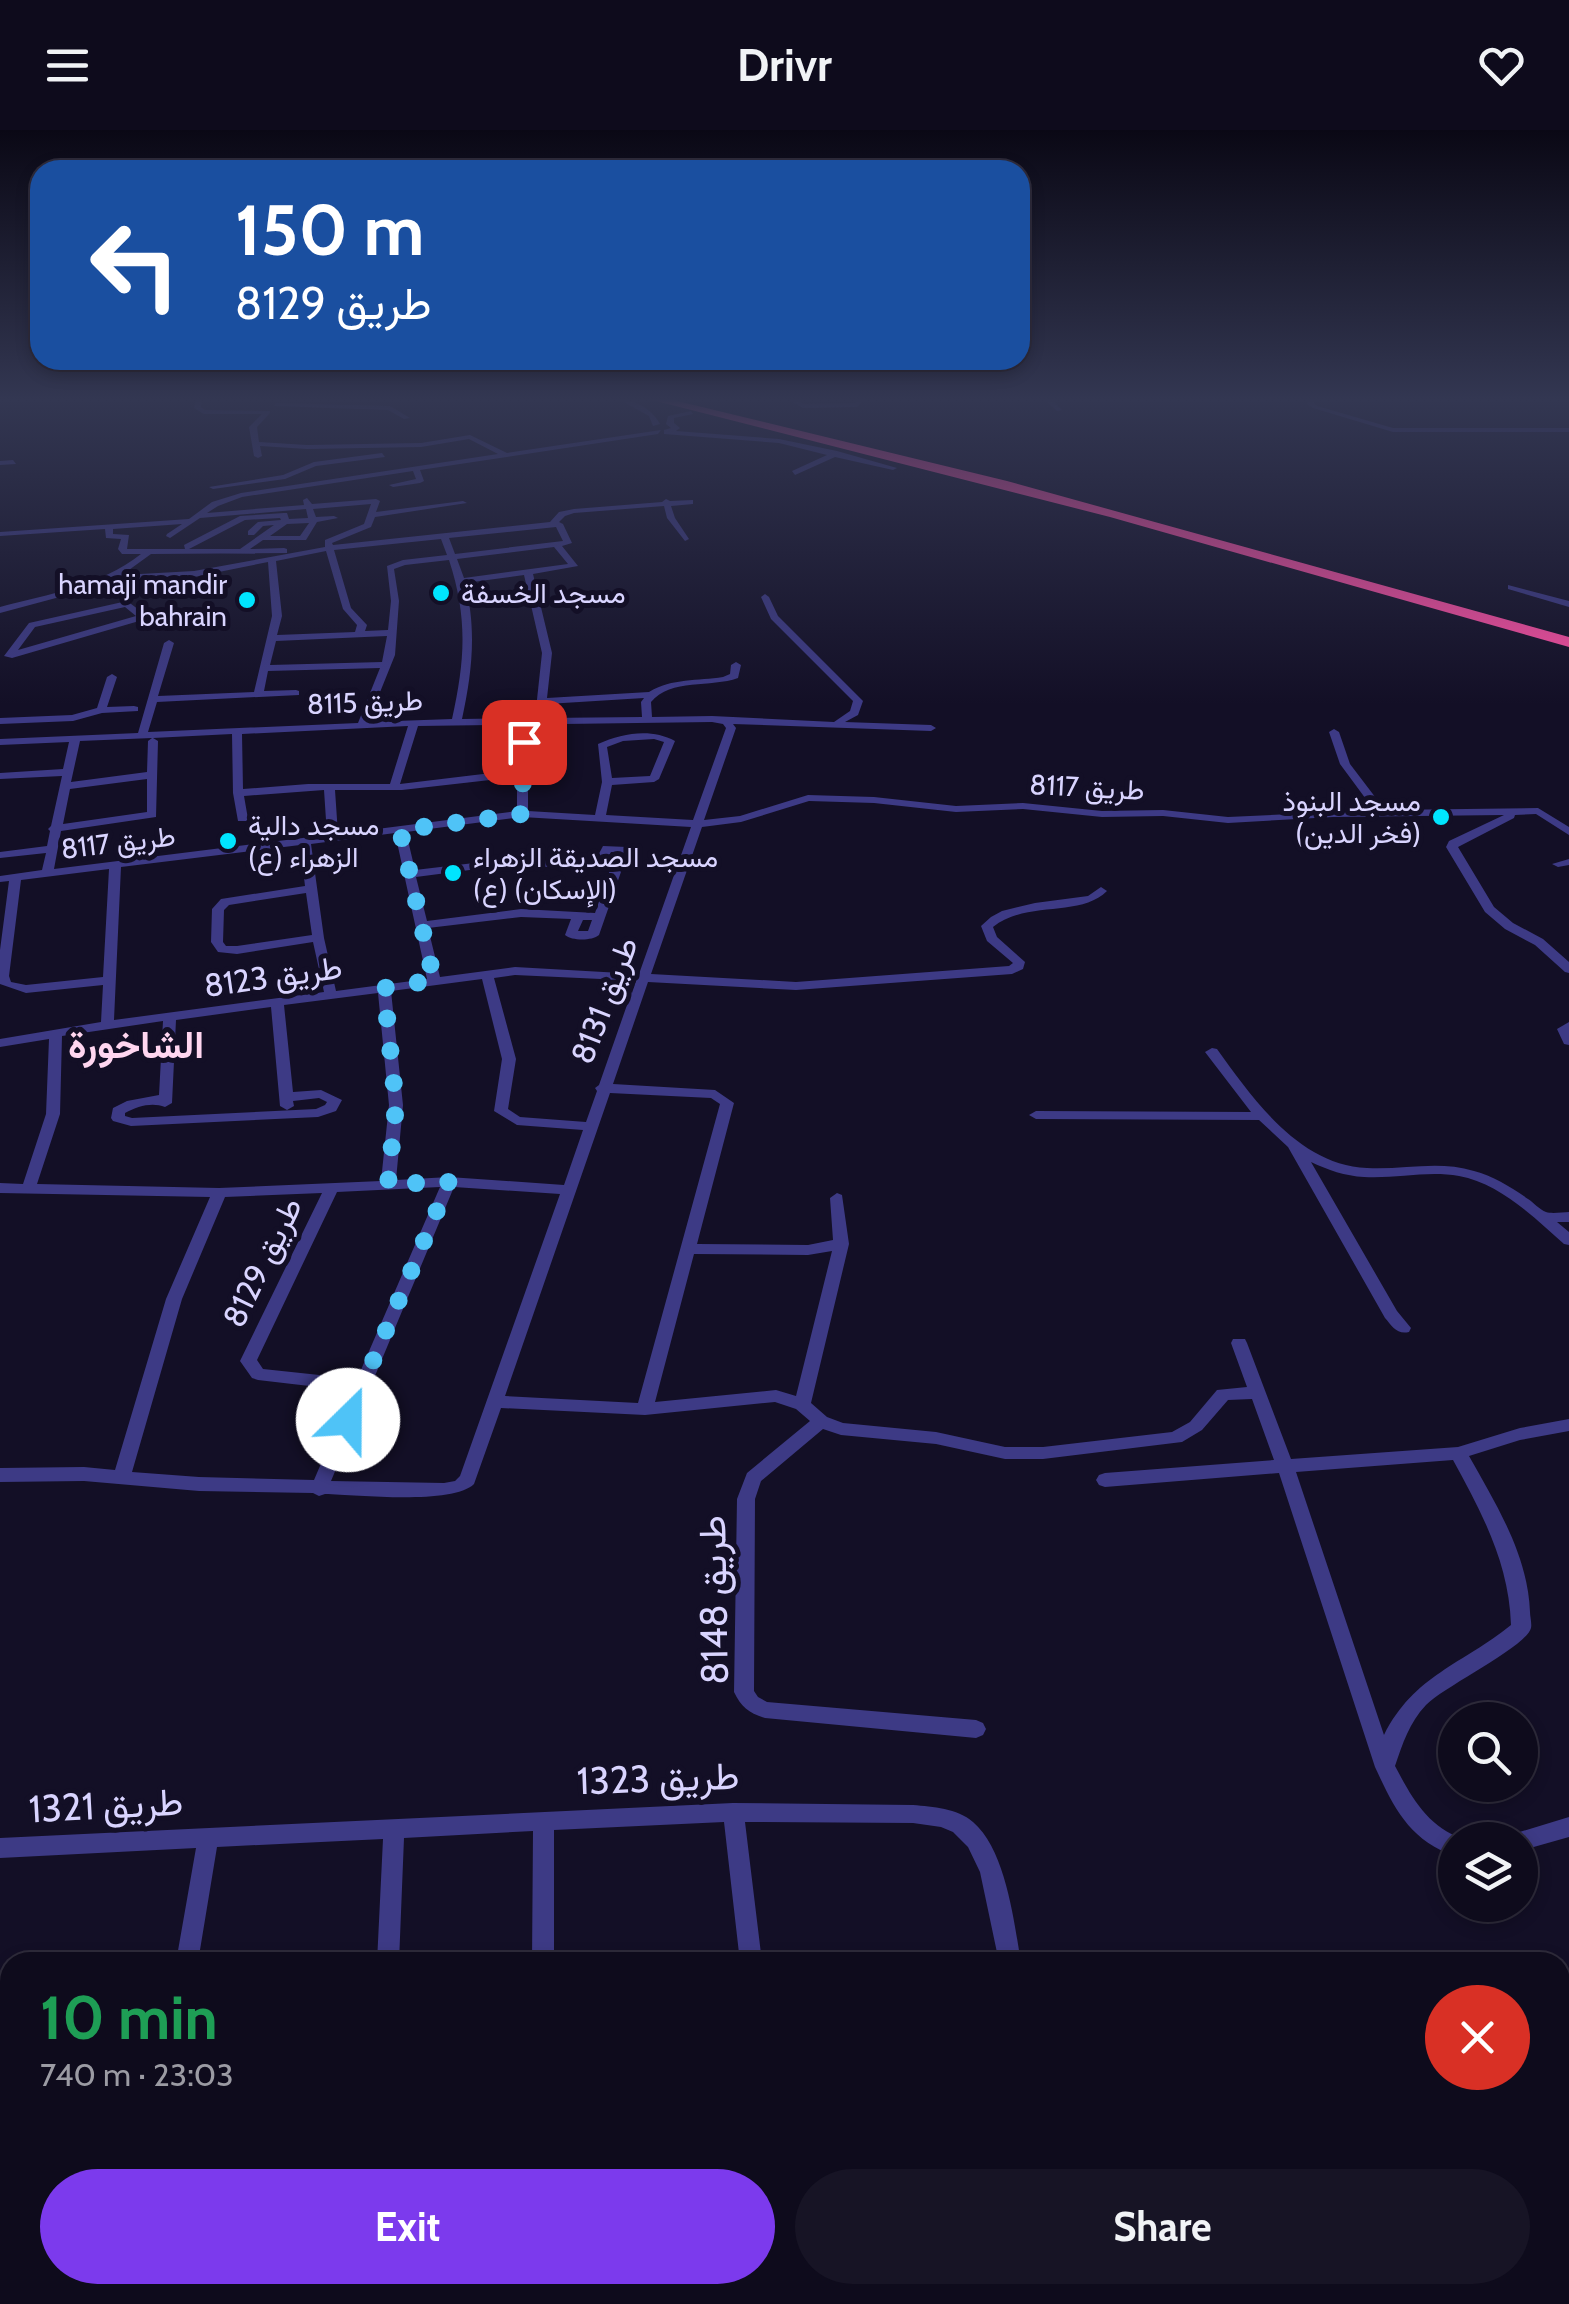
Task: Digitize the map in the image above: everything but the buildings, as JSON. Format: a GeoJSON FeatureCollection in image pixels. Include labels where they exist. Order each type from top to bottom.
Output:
{"type":"FeatureCollection","features":[{"type":"Feature","properties":{"kind":"highway"},"geometry":{"type":"LineString","coordinates":[[1075,501],[1567,639]]}},
{"type":"Feature","properties":{"kind":"highway"},"geometry":{"type":"LineString","coordinates":[[1102,501],[1567,639]]}},
{"type":"Feature","properties":{"kind":"street"},"geometry":{"type":"LineString","coordinates":[[201,541],[170,536],[219,501]]}},
{"type":"Feature","properties":{"kind":"street"},"geometry":{"type":"LineString","coordinates":[[0,534],[192,520],[277,501]]}},
{"type":"Feature","properties":{"kind":"street"},"geometry":{"type":"LineString","coordinates":[[308,501],[314,520]]}},
{"type":"Feature","properties":{"kind":"street"},"geometry":{"type":"LineString","coordinates":[[359,635],[362,625],[347,609],[330,541],[365,527],[378,501]]}},
{"type":"Feature","properties":{"kind":"street"},"geometry":{"type":"LineString","coordinates":[[554,522],[574,510],[661,501]]}},
{"type":"Feature","properties":{"kind":"street"},"geometry":{"type":"LineString","coordinates":[[666,501],[671,518],[685,538]]}},
{"type":"Feature","properties":{"kind":"street"},"geometry":{"type":"LineString","coordinates":[[677,501],[690,502]]}},
{"type":"Feature","properties":{"kind":"street"},"geometry":{"type":"LineString","coordinates":[[372,515],[463,503]]}},
{"type":"Feature","properties":{"kind":"street"},"geometry":{"type":"LineString","coordinates":[[390,512],[402,540]]}},
{"type":"Feature","properties":{"kind":"street"},"geometry":{"type":"LineString","coordinates":[[183,549],[247,517],[280,514],[285,522]]}},
{"type":"Feature","properties":{"kind":"street"},"geometry":{"type":"LineString","coordinates":[[251,533],[260,524],[334,518]]}},
{"type":"Feature","properties":{"kind":"street"},"geometry":{"type":"LineString","coordinates":[[218,533],[301,539],[314,520]]}},
{"type":"Feature","properties":{"kind":"street"},"geometry":{"type":"LineString","coordinates":[[244,549],[285,522]]}},
{"type":"Feature","properties":{"kind":"street"},"geometry":{"type":"LineString","coordinates":[[0,608],[112,578],[194,574],[330,548],[554,522],[559,524],[562,544],[574,566],[461,582]]}},
{"type":"Feature","properties":{"kind":"street"},"geometry":{"type":"LineString","coordinates":[[109,528],[109,536],[126,537],[122,550],[308,552]]}},
{"type":"Feature","properties":{"kind":"street"},"geometry":{"type":"LineString","coordinates":[[444,535],[461,582],[472,641],[456,722]]}},
{"type":"Feature","properties":{"kind":"street"},"geometry":{"type":"LineString","coordinates":[[362,725],[386,665],[393,633],[395,600],[390,568],[378,542]]}},
{"type":"Feature","properties":{"kind":"street"},"geometry":{"type":"LineString","coordinates":[[390,568],[562,544]]}},
{"type":"Feature","properties":{"kind":"street"},"geometry":{"type":"LineString","coordinates":[[112,578],[149,552]]}},
{"type":"Feature","properties":{"kind":"street"},"geometry":{"type":"LineString","coordinates":[[258,694],[278,607],[272,559]]}},
{"type":"Feature","properties":{"kind":"street"},"geometry":{"type":"LineString","coordinates":[[528,572],[546,646],[540,720]]}},
{"type":"Feature","properties":{"kind":"street"},"geometry":{"type":"LineString","coordinates":[[1510,587],[1569,604]]}},
{"type":"Feature","properties":{"kind":"street"},"geometry":{"type":"LineString","coordinates":[[765,597],[774,617],[858,700],[854,713],[836,722]]}},
{"type":"Feature","properties":{"kind":"street"},"geometry":{"type":"LineString","coordinates":[[0,672],[5,656],[25,631],[39,622],[127,604],[144,616],[5,656]]}},
{"type":"Feature","properties":{"kind":"street"},"geometry":{"type":"LineString","coordinates":[[273,638],[393,633]]}},
{"type":"Feature","properties":{"kind":"street"},"geometry":{"type":"LineString","coordinates":[[54,829],[152,815],[148,738],[152,699],[169,643]]}},
{"type":"Feature","properties":{"kind":"street"},"geometry":{"type":"LineString","coordinates":[[266,668],[386,665]]}},
{"type":"Feature","properties":{"kind":"street"},"geometry":{"type":"LineString","coordinates":[[542,701],[650,694],[667,687],[730,679],[735,676],[736,666]]}},
{"type":"Feature","properties":{"kind":"street"},"geometry":{"type":"LineString","coordinates":[[100,710],[112,677]]}},
{"type":"Feature","properties":{"kind":"street"},"geometry":{"type":"LineString","coordinates":[[152,699],[296,692]]}},
{"type":"Feature","properties":{"kind":"street"},"geometry":{"type":"LineString","coordinates":[[646,719],[644,708],[650,694]]}},
{"type":"Feature","properties":{"kind":"street"},"geometry":{"type":"LineString","coordinates":[[0,721],[73,718],[100,710],[134,709]]}},
{"type":"Feature","properties":{"kind":"street","name":"طريق 8115"},"geometry":{"type":"LineString","coordinates":[[0,742],[540,720],[836,722],[931,728]]}},
{"type":"Feature","properties":{"kind":"street","name":"طريق 8131"},"geometry":{"type":"LineString","coordinates":[[319,1489],[444,1490],[461,1486],[475,1463],[602,1088],[647,976],[699,824],[728,722]]}},
{"type":"Feature","properties":{"kind":"street"},"geometry":{"type":"LineString","coordinates":[[394,788],[414,723]]}},
{"type":"Feature","properties":{"kind":"street"},"geometry":{"type":"LineString","coordinates":[[237,730],[242,818]]}},
{"type":"Feature","properties":{"kind":"street"},"geometry":{"type":"LineString","coordinates":[[1334,732],[1345,764],[1382,813]]}},
{"type":"Feature","properties":{"kind":"street"},"geometry":{"type":"LineString","coordinates":[[600,818],[608,782],[601,750],[607,742],[644,736],[670,741],[652,780],[608,782]]}},
{"type":"Feature","properties":{"kind":"street"},"geometry":{"type":"LineString","coordinates":[[47,874],[74,739]]}},
{"type":"Feature","properties":{"kind":"street"},"geometry":{"type":"LineString","coordinates":[[522,814],[524,742]]}},
{"type":"Feature","properties":{"kind":"street"},"geometry":{"type":"LineString","coordinates":[[0,776],[68,772]]}},
{"type":"Feature","properties":{"kind":"street"},"geometry":{"type":"LineString","coordinates":[[238,794],[330,787],[394,788],[523,774]]}},
{"type":"Feature","properties":{"kind":"street"},"geometry":{"type":"LineString","coordinates":[[65,786],[150,775]]}},
{"type":"Feature","properties":{"kind":"street"},"geometry":{"type":"LineString","coordinates":[[330,787],[333,838]]}},
{"type":"Feature","properties":{"kind":"street","name":"طريق 8117"},"geometry":{"type":"LineString","coordinates":[[7,878],[522,814],[699,824],[741,818],[808,798],[956,809],[1023,806],[1102,814],[1162,812],[1228,820],[1518,811],[1546,813],[1569,832]]}},
{"type":"Feature","properties":{"kind":"street"},"geometry":{"type":"LineString","coordinates":[[1518,811],[1453,843],[1452,847],[1488,908],[1508,926],[1540,942],[1569,969]]}},
{"type":"Feature","properties":{"kind":"street"},"geometry":{"type":"LineString","coordinates":[[400,830],[434,980]]}},
{"type":"Feature","properties":{"kind":"street"},"geometry":{"type":"LineString","coordinates":[[305,841],[318,938],[332,996]]}},
{"type":"Feature","properties":{"kind":"street"},"geometry":{"type":"LineString","coordinates":[[578,916],[572,936],[594,935],[622,848],[607,848],[598,866]]}},
{"type":"Feature","properties":{"kind":"street"},"geometry":{"type":"LineString","coordinates":[[0,856],[50,849]]}},
{"type":"Feature","properties":{"kind":"street"},"geometry":{"type":"LineString","coordinates":[[410,874],[508,862],[616,867]]}},
{"type":"Feature","properties":{"kind":"street"},"geometry":{"type":"LineString","coordinates":[[108,1025],[115,865]]}},
{"type":"Feature","properties":{"kind":"street"},"geometry":{"type":"LineString","coordinates":[[7,878],[3,976],[6,984],[26,988],[110,980]]}},
{"type":"Feature","properties":{"kind":"street"},"geometry":{"type":"LineString","coordinates":[[310,889],[225,902],[218,910],[217,942],[222,949],[237,950],[318,938]]}},
{"type":"Feature","properties":{"kind":"street","name":"طريق 8123"},"geometry":{"type":"LineString","coordinates":[[0,1043],[56,1032],[515,971],[796,986],[1012,970],[1019,962],[991,938],[987,926],[991,920],[1091,899],[1101,890]]}},
{"type":"Feature","properties":{"kind":"street"},"geometry":{"type":"LineString","coordinates":[[422,924],[506,914],[600,917]]}},
{"type":"Feature","properties":{"kind":"street"},"geometry":{"type":"LineString","coordinates":[[487,974],[510,1059],[501,1111],[517,1121],[589,1126]]}},
{"type":"Feature","properties":{"kind":"street"},"geometry":{"type":"LineString","coordinates":[[601,974],[619,985],[634,1007]]}},
{"type":"Feature","properties":{"kind":"street","name":"طريق 8123"},"geometry":{"type":"LineString","coordinates":[[384,988],[396,1105],[388,1184]]}},
{"type":"Feature","properties":{"kind":"street"},"geometry":{"type":"LineString","coordinates":[[277,1003],[288,1114]]}},
{"type":"Feature","properties":{"kind":"street","name":"طريق 8123"},"geometry":{"type":"LineString","coordinates":[[164,1120],[170,1018]]}},
{"type":"Feature","properties":{"kind":"street"},"geometry":{"type":"LineString","coordinates":[[1569,1026],[1564,1034],[1569,1041]]}},
{"type":"Feature","properties":{"kind":"street"},"geometry":{"type":"LineString","coordinates":[[28,1190],[53,1114],[56,1032]]}},
{"type":"Feature","properties":{"kind":"street"},"geometry":{"type":"LineString","coordinates":[[1212,1052],[1263,1116],[1293,1142],[1334,1166],[1384,1174],[1457,1171],[1473,1176],[1543,1217],[1569,1240]]}},
{"type":"Feature","properties":{"kind":"street"},"geometry":{"type":"LineString","coordinates":[[602,1088],[714,1094],[725,1099],[727,1106],[645,1408]]}},
{"type":"Feature","properties":{"kind":"street"},"geometry":{"type":"LineString","coordinates":[[165,1098],[127,1106],[117,1115],[125,1122],[288,1114],[325,1111],[335,1100],[321,1094],[286,1097]]}},
{"type":"Feature","properties":{"kind":"street"},"geometry":{"type":"LineString","coordinates":[[1036,1115],[1263,1116]]}},
{"type":"Feature","properties":{"kind":"street"},"geometry":{"type":"LineString","coordinates":[[1293,1142],[1354,1252],[1403,1328]]}},
{"type":"Feature","properties":{"kind":"street"},"geometry":{"type":"LineString","coordinates":[[0,1475],[122,1477],[319,1489],[449,1182]]}},
{"type":"Feature","properties":{"kind":"street","name":"طريق 8129"},"geometry":{"type":"LineString","coordinates":[[0,1188],[220,1194],[449,1182],[568,1190]]}},
{"type":"Feature","properties":{"kind":"street","name":"طريق 8129"},"geometry":{"type":"LineString","coordinates":[[332,1187],[248,1361],[258,1374],[363,1386]]}},
{"type":"Feature","properties":{"kind":"street"},"geometry":{"type":"LineString","coordinates":[[122,1477],[174,1300],[220,1194]]}},
{"type":"Feature","properties":{"kind":"street"},"geometry":{"type":"LineString","coordinates":[[802,1406],[841,1244],[837,1198]]}},
{"type":"Feature","properties":{"kind":"street"},"geometry":{"type":"LineString","coordinates":[[1543,1217],[1569,1217]]}},
{"type":"Feature","properties":{"kind":"street"},"geometry":{"type":"LineString","coordinates":[[691,1249],[808,1250],[841,1244]]}},
{"type":"Feature","properties":{"kind":"street"},"geometry":{"type":"LineString","coordinates":[[1238,1343],[1286,1468],[1385,1767],[1405,1806],[1438,1839]]}},
{"type":"Feature","properties":{"kind":"street"},"geometry":{"type":"LineString","coordinates":[[496,1402],[645,1408],[765,1396],[785,1398],[821,1422],[841,1429],[936,1438],[1024,1454],[1176,1438],[1196,1426],[1223,1394],[1258,1393]]}},
{"type":"Feature","properties":{"kind":"street","name":"طريق 8148"},"geometry":{"type":"LineString","coordinates":[[821,1422],[752,1478],[746,1499],[744,1692],[751,1703],[766,1710],[976,1729]]}},
{"type":"Feature","properties":{"kind":"street"},"geometry":{"type":"LineString","coordinates":[[1105,1480],[1458,1453],[1569,1424]]}},
{"type":"Feature","properties":{"kind":"street"},"geometry":{"type":"LineString","coordinates":[[1385,1767],[1392,1733],[1412,1708],[1442,1679],[1509,1640],[1522,1628],[1522,1600],[1508,1546],[1458,1453]]}},
{"type":"Feature","properties":{"kind":"street"},"geometry":{"type":"LineString","coordinates":[[733,1812],[750,1952]]}},
{"type":"Feature","properties":{"kind":"street","name":"طريق 1323"},"geometry":{"type":"LineString","coordinates":[[208,1836],[733,1812],[940,1817],[965,1828],[982,1848],[1008,1952]]}},
{"type":"Feature","properties":{"kind":"street"},"geometry":{"type":"LineString","coordinates":[[543,1952],[544,1820]]}},
{"type":"Feature","properties":{"kind":"street"},"geometry":{"type":"LineString","coordinates":[[1538,1836],[1569,1827]]}},
{"type":"Feature","properties":{"kind":"street"},"geometry":{"type":"LineString","coordinates":[[388,1952],[394,1828]]}},
{"type":"Feature","properties":{"kind":"street","name":"طريق 1321"},"geometry":{"type":"LineString","coordinates":[[0,1848],[208,1836],[189,1952]]}},
{"type":"Feature","properties":{"kind":"place","name":"مسجد الخسفة"},"geometry":{"type":"Point","coordinates":[441,593]}},
{"type":"Feature","properties":{"kind":"place","name":"hamaji mandir bahrain"},"geometry":{"type":"Point","coordinates":[247,600]}},
{"type":"Feature","properties":{"kind":"place","name":"مسجد البنوذ (فخر الدين)"},"geometry":{"type":"Point","coordinates":[1441,817]}},
{"type":"Feature","properties":{"kind":"place","name":"مسجد دالية الزهراء (ع)"},"geometry":{"type":"Point","coordinates":[228,841]}},
{"type":"Feature","properties":{"kind":"place","name":"مسجد الصديقة الزهراء (ع) (الإسكان)"},"geometry":{"type":"Point","coordinates":[453,873]}},
{"type":"Feature","properties":{"kind":"district","name":"الشاخورة"},"geometry":{"type":"Point","coordinates":[136,1044]}},
{"type":"Feature","properties":{"kind":"route"},"geometry":{"type":"LineString","coordinates":[[348,1420],[449,1182],[388,1184],[396,1105],[384,988],[434,980],[400,830],[522,814],[524,742]]}}]}
